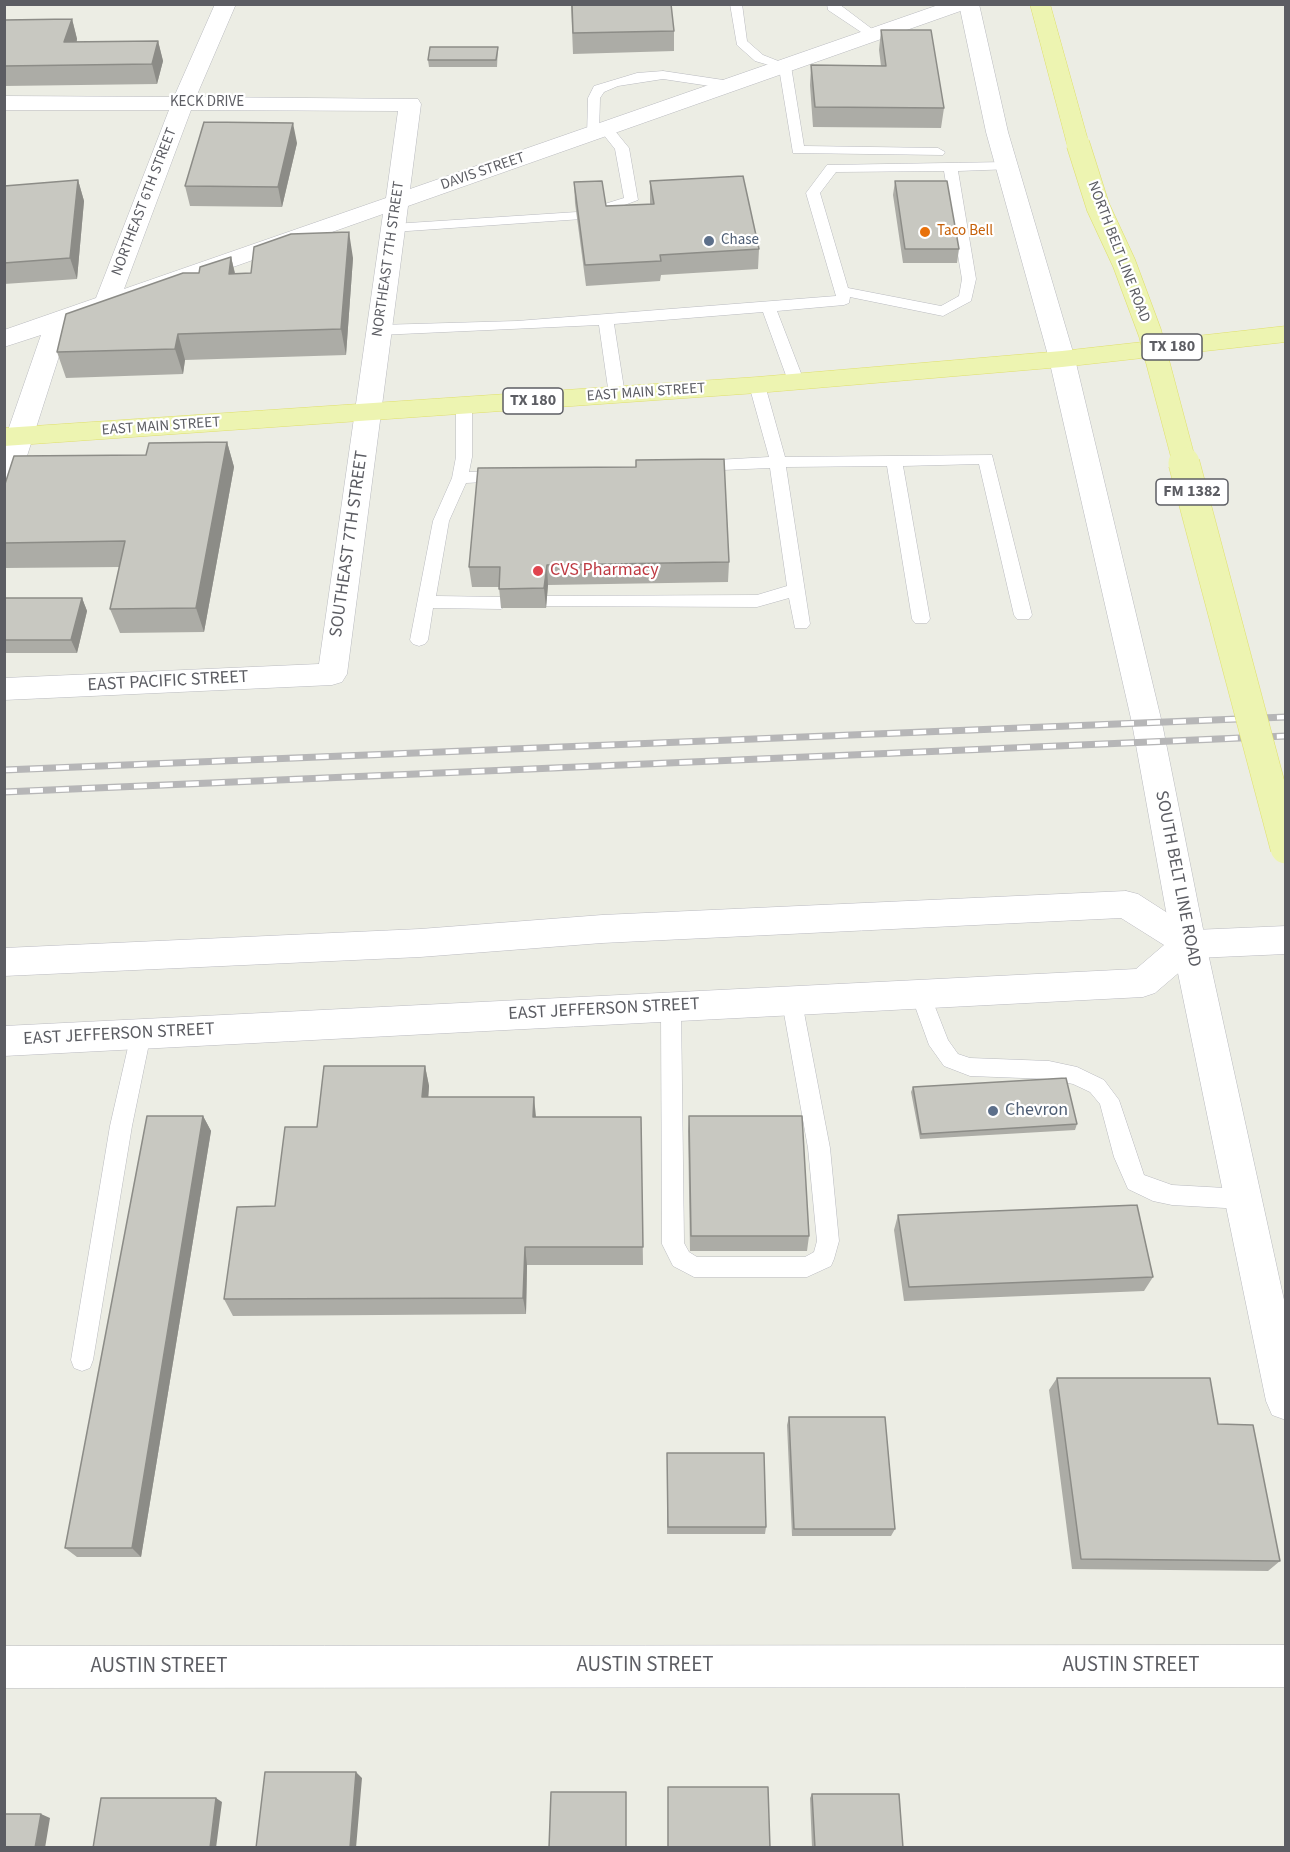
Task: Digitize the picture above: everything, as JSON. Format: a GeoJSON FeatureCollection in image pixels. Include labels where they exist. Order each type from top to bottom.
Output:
{"type":"FeatureCollection","features":[{"type":"Feature","properties":{"kind":"main road","name":"NORTH BELT LINE ROAD"},"geometry":{"type":"LineString","coordinates":[[1040,4],[1078,144],[1098,207],[1124,263],[1150,333],[1286,848]]}},
{"type":"Feature","properties":{"kind":"main road","name":"EAST MAIN STREET"},"geometry":{"type":"LineString","coordinates":[[12,437],[757,385],[1284,337]]}},
{"type":"Feature","properties":{"kind":"street","name":"NORTHEAST 6TH STREET"},"geometry":{"type":"LineString","coordinates":[[107,302],[183,102],[226,4]]}},
{"type":"Feature","properties":{"kind":"street"},"geometry":{"type":"LineString","coordinates":[[969,4],[1007,166],[1062,359]]}},
{"type":"Feature","properties":{"kind":"street","name":"DAVIS STREET"},"geometry":{"type":"LineString","coordinates":[[4,339],[730,86],[945,7]]}},
{"type":"Feature","properties":{"kind":"street","name":"KECK DRIVE"},"geometry":{"type":"LineString","coordinates":[[4,103],[410,104]]}},
{"type":"Feature","properties":{"kind":"street","name":"NORTHEAST 7TH STREET"},"geometry":{"type":"LineString","coordinates":[[368,413],[410,104]]}},
{"type":"Feature","properties":{"kind":"street"},"geometry":{"type":"LineString","coordinates":[[4,484],[12,437],[58,320]]}},
{"type":"Feature","properties":{"kind":"street","name":"SOUTH BELT LINE ROAD"},"geometry":{"type":"LineString","coordinates":[[1062,359],[1147,723],[1190,944],[1286,1401]]}},
{"type":"Feature","properties":{"kind":"street","name":"SOUTHEAST 7TH STREET"},"geometry":{"type":"LineString","coordinates":[[332,674],[368,413]]}},
{"type":"Feature","properties":{"kind":"street","name":"EAST PACIFIC STREET"},"geometry":{"type":"LineString","coordinates":[[4,689],[332,674]]}},
{"type":"Feature","properties":{"kind":"street"},"geometry":{"type":"LineString","coordinates":[[4,962],[420,943],[602,929],[1126,904],[1190,944],[1286,940]]}},
{"type":"Feature","properties":{"kind":"street","name":"EAST JEFFERSON STREET"},"geometry":{"type":"LineString","coordinates":[[4,1041],[1143,983],[1190,944]]}},
{"type":"Feature","properties":{"kind":"street","name":"AUSTIN STREET"},"geometry":{"type":"LineString","coordinates":[[4,1667],[1286,1666]]}},
{"type":"Feature","properties":{"kind":"lane"},"geometry":{"type":"LineString","coordinates":[[736,4],[741,42],[759,58],[785,66],[798,150],[938,152]]}},
{"type":"Feature","properties":{"kind":"lane"},"geometry":{"type":"LineString","coordinates":[[833,4],[832,7],[874,35]]}},
{"type":"Feature","properties":{"kind":"lane"},"geometry":{"type":"LineString","coordinates":[[603,209],[631,200],[622,148],[599,131],[594,98],[599,89],[613,82],[663,75],[730,86]]}},
{"type":"Feature","properties":{"kind":"lane"},"geometry":{"type":"LineString","coordinates":[[841,291],[943,311],[966,298],[969,279],[950,166]]}},
{"type":"Feature","properties":{"kind":"lane"},"geometry":{"type":"LineString","coordinates":[[379,330],[606,320],[844,300],[813,193],[832,168],[1007,166]]}},
{"type":"Feature","properties":{"kind":"lane"},"geometry":{"type":"LineString","coordinates":[[393,228],[577,216]]}},
{"type":"Feature","properties":{"kind":"lane"},"geometry":{"type":"LineString","coordinates":[[769,308],[796,381]]}},
{"type":"Feature","properties":{"kind":"lane"},"geometry":{"type":"LineString","coordinates":[[606,320],[616,396]]}},
{"type":"Feature","properties":{"kind":"lane"},"geometry":{"type":"LineString","coordinates":[[757,385],[778,462],[801,624]]}},
{"type":"Feature","properties":{"kind":"lane"},"geometry":{"type":"LineString","coordinates":[[418,640],[441,521],[460,478],[464,457],[464,406]]}},
{"type":"Feature","properties":{"kind":"lane"},"geometry":{"type":"LineString","coordinates":[[684,466],[778,462],[986,459],[1023,615]]}},
{"type":"Feature","properties":{"kind":"lane"},"geometry":{"type":"LineString","coordinates":[[894,460],[921,619]]}},
{"type":"Feature","properties":{"kind":"lane"},"geometry":{"type":"LineString","coordinates":[[460,478],[519,475]]}},
{"type":"Feature","properties":{"kind":"lane"},"geometry":{"type":"LineString","coordinates":[[547,602],[757,601],[796,590]]}},
{"type":"Feature","properties":{"kind":"lane"},"geometry":{"type":"LineString","coordinates":[[426,602],[501,603]]}},
{"type":"Feature","properties":{"kind":"lane"},"geometry":{"type":"LineString","coordinates":[[921,995],[939,1045],[951,1060],[970,1067],[1049,1070],[1077,1076],[1097,1086],[1109,1100],[1125,1157],[1136,1182],[1153,1191],[1172,1195],[1243,1198]]}},
{"type":"Feature","properties":{"kind":"lane"},"geometry":{"type":"LineString","coordinates":[[670,1007],[673,1244],[681,1259],[694,1267],[807,1267],[823,1259],[828,1241],[819,1148],[792,1002]]}},
{"type":"Feature","properties":{"kind":"lane"},"geometry":{"type":"LineString","coordinates":[[82,1360],[122,1126],[141,1034]]}},
{"type":"Feature","properties":{"kind":"building"},"geometry":{"type":"Polygon","coordinates":[[[572,4],[671,4],[674,31],[573,33],[572,4]]]}},
{"type":"Feature","properties":{"kind":"building"},"geometry":{"type":"Polygon","coordinates":[[[72,19],[64,42],[158,41],[152,64],[4,66],[4,20],[72,19]]]}},
{"type":"Feature","properties":{"kind":"building"},"geometry":{"type":"Polygon","coordinates":[[[881,30],[931,30],[944,108],[815,107],[811,65],[886,66],[881,30]]]}},
{"type":"Feature","properties":{"kind":"building"},"geometry":{"type":"Polygon","coordinates":[[[430,47],[498,47],[496,60],[428,60],[430,47]]]}},
{"type":"Feature","properties":{"kind":"building"},"geometry":{"type":"Polygon","coordinates":[[[204,122],[293,123],[278,187],[185,186],[204,122]]]}},
{"type":"Feature","properties":{"kind":"building"},"geometry":{"type":"Polygon","coordinates":[[[743,176],[759,249],[660,255],[661,261],[585,265],[574,182],[602,181],[606,206],[654,204],[650,181],[743,176]]]}},
{"type":"Feature","properties":{"kind":"building"},"geometry":{"type":"Polygon","coordinates":[[[78,180],[70,258],[4,263],[4,186],[78,180]]]}},
{"type":"Feature","properties":{"kind":"building"},"geometry":{"type":"Polygon","coordinates":[[[895,181],[947,181],[959,249],[905,249],[895,181]]]}},
{"type":"Feature","properties":{"kind":"building"},"geometry":{"type":"Polygon","coordinates":[[[349,232],[341,329],[178,334],[175,349],[57,352],[66,314],[183,273],[199,273],[200,267],[231,257],[229,274],[251,273],[254,247],[291,234],[349,232]]]}},
{"type":"Feature","properties":{"kind":"building"},"geometry":{"type":"Polygon","coordinates":[[[227,442],[196,608],[110,609],[125,541],[4,543],[4,487],[14,456],[146,455],[149,443],[227,442]]]}},
{"type":"Feature","properties":{"kind":"building","name":"CVS Pharmacy"},"geometry":{"type":"Polygon","coordinates":[[[724,459],[729,562],[547,565],[544,588],[499,589],[500,567],[469,567],[478,468],[636,467],[636,460],[724,459]]]}},
{"type":"Feature","properties":{"kind":"building"},"geometry":{"type":"Polygon","coordinates":[[[4,598],[82,598],[71,640],[4,640],[4,598]]]}},
{"type":"Feature","properties":{"kind":"building"},"geometry":{"type":"Polygon","coordinates":[[[324,1066],[425,1066],[422,1097],[534,1097],[533,1117],[641,1117],[643,1247],[525,1247],[523,1298],[224,1299],[237,1207],[275,1206],[285,1127],[317,1127],[324,1066]]]}},
{"type":"Feature","properties":{"kind":"building","name":"Chevron"},"geometry":{"type":"Polygon","coordinates":[[[1066,1078],[1077,1124],[921,1134],[913,1087],[1066,1078]]]}},
{"type":"Feature","properties":{"kind":"building"},"geometry":{"type":"Polygon","coordinates":[[[147,1116],[203,1116],[132,1548],[65,1548],[147,1116]]]}},
{"type":"Feature","properties":{"kind":"building"},"geometry":{"type":"Polygon","coordinates":[[[689,1116],[802,1116],[809,1236],[691,1236],[689,1116]]]}},
{"type":"Feature","properties":{"kind":"building"},"geometry":{"type":"Polygon","coordinates":[[[1137,1205],[1153,1277],[909,1287],[898,1215],[1137,1205]]]}},
{"type":"Feature","properties":{"kind":"building"},"geometry":{"type":"Polygon","coordinates":[[[1057,1378],[1210,1378],[1218,1424],[1253,1425],[1280,1561],[1081,1559],[1057,1378]]]}},
{"type":"Feature","properties":{"kind":"building"},"geometry":{"type":"Polygon","coordinates":[[[789,1417],[885,1417],[895,1529],[794,1529],[789,1417]]]}},
{"type":"Feature","properties":{"kind":"building"},"geometry":{"type":"Polygon","coordinates":[[[667,1453],[764,1453],[766,1527],[668,1527],[667,1453]]]}},
{"type":"Feature","properties":{"kind":"building"},"geometry":{"type":"Polygon","coordinates":[[[265,1772],[356,1772],[350,1848],[256,1848],[265,1772]]]}},
{"type":"Feature","properties":{"kind":"building"},"geometry":{"type":"Polygon","coordinates":[[[668,1787],[768,1787],[770,1848],[668,1848],[668,1787]]]}},
{"type":"Feature","properties":{"kind":"building"},"geometry":{"type":"Polygon","coordinates":[[[551,1792],[626,1792],[626,1848],[549,1848],[551,1792]]]}},
{"type":"Feature","properties":{"kind":"building"},"geometry":{"type":"Polygon","coordinates":[[[812,1794],[899,1794],[903,1848],[815,1848],[812,1794]]]}},
{"type":"Feature","properties":{"kind":"building"},"geometry":{"type":"Polygon","coordinates":[[[101,1798],[216,1798],[210,1848],[93,1848],[101,1798]]]}},
{"type":"Feature","properties":{"kind":"building"},"geometry":{"type":"Polygon","coordinates":[[[4,1814],[41,1814],[35,1848],[4,1848],[4,1814]]]}},
{"type":"Feature","properties":{"kind":"railway"},"geometry":{"type":"LineString","coordinates":[[4,770],[1286,717]]}},
{"type":"Feature","properties":{"kind":"railway"},"geometry":{"type":"LineString","coordinates":[[4,792],[1286,736]]}},
{"type":"Feature","properties":{"kind":"place","name":"Taco Bell"},"geometry":{"type":"Point","coordinates":[925,232]}},
{"type":"Feature","properties":{"kind":"place","name":"Chase"},"geometry":{"type":"Point","coordinates":[709,241]}},
{"type":"Feature","properties":{"kind":"place","name":"CVS Pharmacy"},"geometry":{"type":"Point","coordinates":[538,571]}},
{"type":"Feature","properties":{"kind":"place","name":"Chevron"},"geometry":{"type":"Point","coordinates":[993,1111]}}]}
